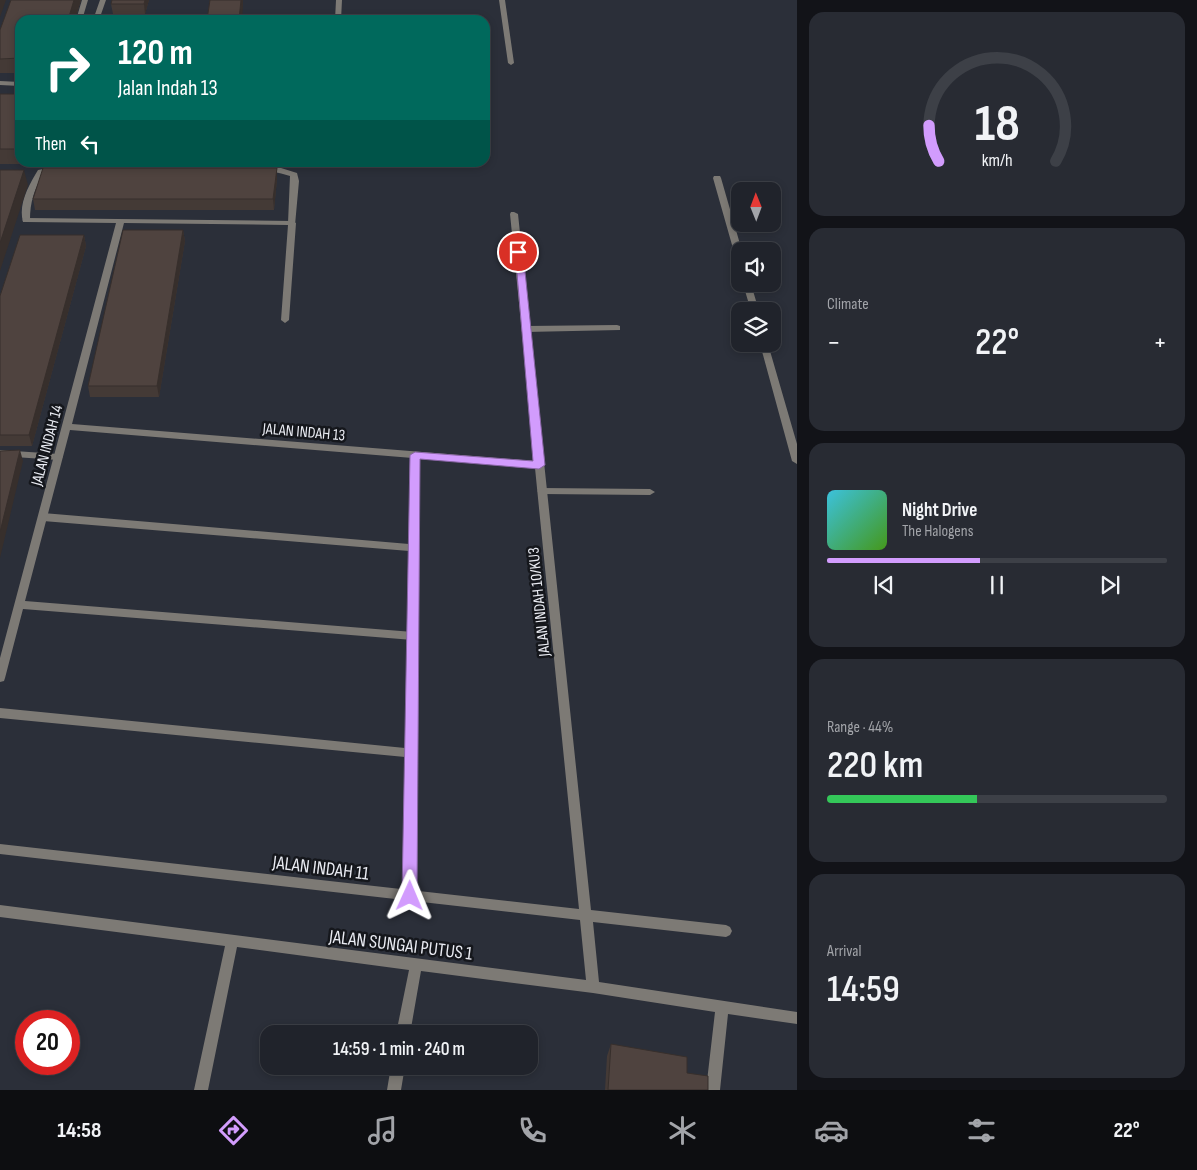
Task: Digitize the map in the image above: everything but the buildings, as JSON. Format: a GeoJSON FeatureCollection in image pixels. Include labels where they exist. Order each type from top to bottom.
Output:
{"type":"FeatureCollection","features":[{"type":"Feature","properties":{"kind":"street"},"geometry":{"type":"LineString","coordinates":[[80,15],[85,0]]}},
{"type":"Feature","properties":{"kind":"street"},"geometry":{"type":"LineString","coordinates":[[98,15],[103,0]]}},
{"type":"Feature","properties":{"kind":"street"},"geometry":{"type":"LineString","coordinates":[[338,15],[339,0]]}},
{"type":"Feature","properties":{"kind":"street"},"geometry":{"type":"LineString","coordinates":[[502,0],[511,63]]}},
{"type":"Feature","properties":{"kind":"street"},"geometry":{"type":"LineString","coordinates":[[0,83],[15,84]]}},
{"type":"Feature","properties":{"kind":"street"},"geometry":{"type":"LineString","coordinates":[[140,169],[240,168],[284,171],[294,175],[284,320]]}},
{"type":"Feature","properties":{"kind":"street"},"geometry":{"type":"LineString","coordinates":[[61,169],[41,172],[35,180],[29,193],[26,220],[292,222]]}},
{"type":"Feature","properties":{"kind":"street"},"geometry":{"type":"LineString","coordinates":[[717,178],[735,242]]}},
{"type":"Feature","properties":{"kind":"street","name":"JALAN INDAH 10/KU3"},"geometry":{"type":"LineString","coordinates":[[514,214],[593,987]]}},
{"type":"Feature","properties":{"kind":"street","name":"JALAN INDAH 14"},"geometry":{"type":"LineString","coordinates":[[0,678],[121,220]]}},
{"type":"Feature","properties":{"kind":"street"},"geometry":{"type":"LineString","coordinates":[[526,328],[617,328]]}},
{"type":"Feature","properties":{"kind":"street"},"geometry":{"type":"LineString","coordinates":[[766,352],[797,461]]}},
{"type":"Feature","properties":{"kind":"street","name":"JALAN INDAH 13"},"geometry":{"type":"LineString","coordinates":[[66,427],[539,465]]}},
{"type":"Feature","properties":{"kind":"street"},"geometry":{"type":"LineString","coordinates":[[0,453],[58,457]]}},
{"type":"Feature","properties":{"kind":"street"},"geometry":{"type":"LineString","coordinates":[[410,896],[415,455]]}},
{"type":"Feature","properties":{"kind":"street"},"geometry":{"type":"LineString","coordinates":[[542,491],[650,492]]}},
{"type":"Feature","properties":{"kind":"street"},"geometry":{"type":"LineString","coordinates":[[43,517],[414,548]]}},
{"type":"Feature","properties":{"kind":"street"},"geometry":{"type":"LineString","coordinates":[[19,605],[413,636]]}},
{"type":"Feature","properties":{"kind":"street"},"geometry":{"type":"LineString","coordinates":[[0,713],[411,753]]}},
{"type":"Feature","properties":{"kind":"street","name":"JALAN INDAH 11"},"geometry":{"type":"LineString","coordinates":[[0,849],[726,932]]}},
{"type":"Feature","properties":{"kind":"street","name":"JALAN SUNGAI PUTUS 1"},"geometry":{"type":"LineString","coordinates":[[0,911],[593,987],[797,1018]]}},
{"type":"Feature","properties":{"kind":"street"},"geometry":{"type":"LineString","coordinates":[[201,1090],[232,941]]}},
{"type":"Feature","properties":{"kind":"street"},"geometry":{"type":"LineString","coordinates":[[405,1025],[416,965]]}},
{"type":"Feature","properties":{"kind":"street"},"geometry":{"type":"LineString","coordinates":[[713,1090],[722,1007]]}},
{"type":"Feature","properties":{"kind":"street"},"geometry":{"type":"LineString","coordinates":[[394,1090],[396,1075]]}},
{"type":"Feature","properties":{"kind":"route"},"geometry":{"type":"LineString","coordinates":[[410,896],[415,455],[539,465],[518,252]]}}]}
